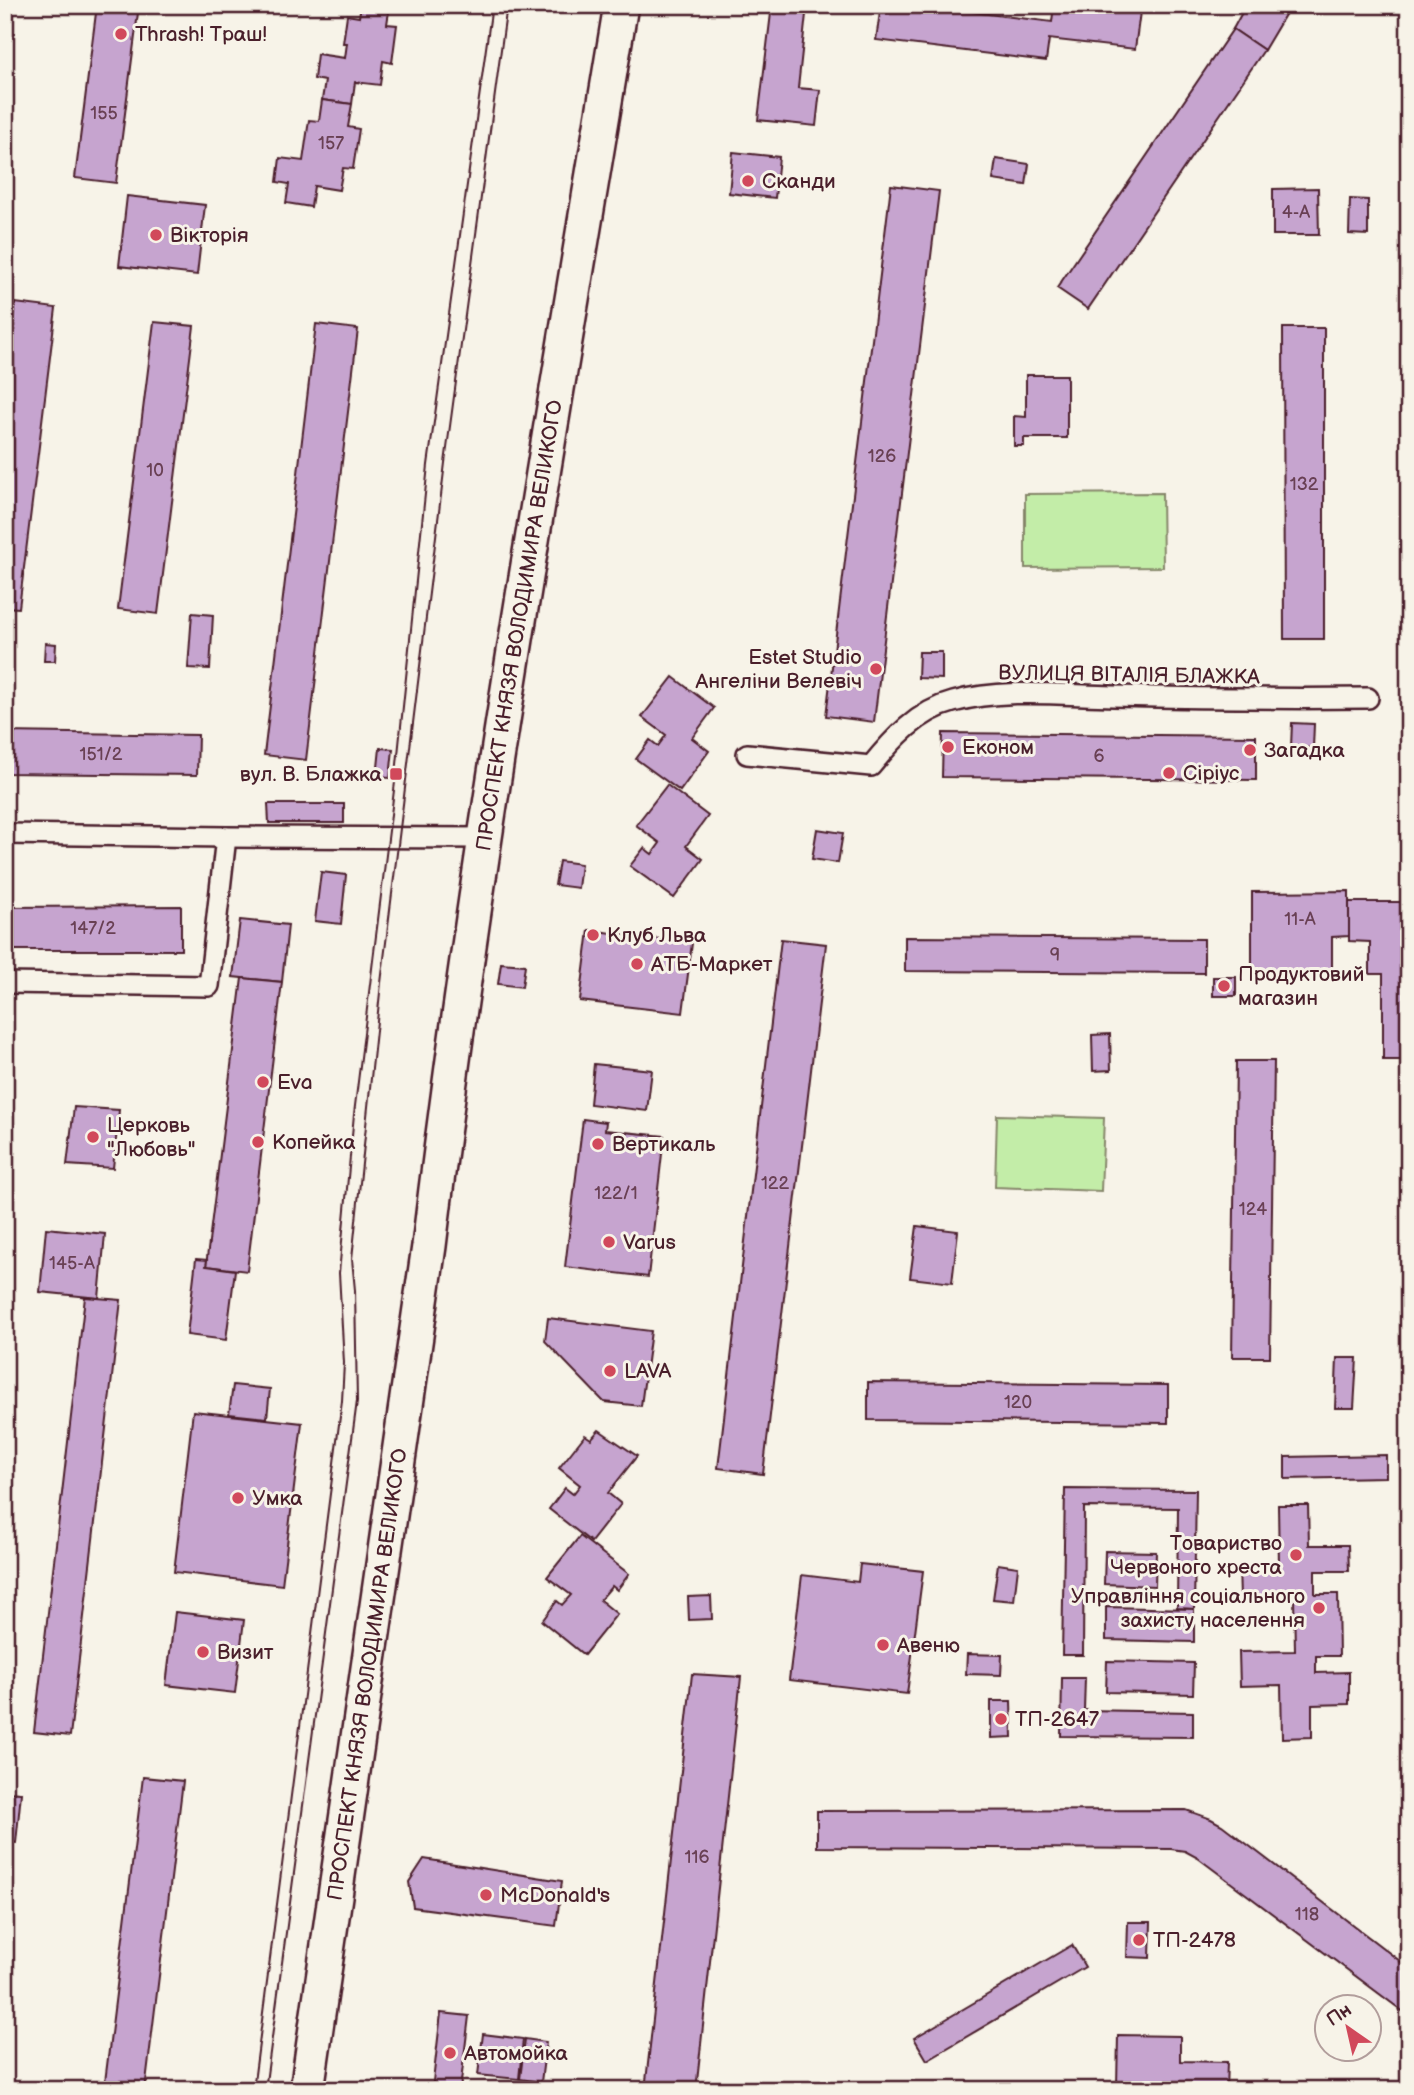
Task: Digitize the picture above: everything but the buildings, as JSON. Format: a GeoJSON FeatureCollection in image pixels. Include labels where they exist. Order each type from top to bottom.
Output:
{"type":"FeatureCollection","features":[{"type":"Feature","properties":{"kind":"highway","name":"ПРОСПЕКТ КНЯЗЯ ВОЛОДИМИРА ВЕЛИКОГО"},"geometry":{"type":"LineString","coordinates":[[307,2090],[507,698],[621,5]]}},
{"type":"Feature","properties":{"kind":"street","name":"ВУЛИЦЯ ВІТАЛІЯ БЛАЖКА"},"geometry":{"type":"LineString","coordinates":[[747,754],[871,766],[893,739],[920,717],[952,702],[999,694],[1262,699],[1368,698]]}},
{"type":"Feature","properties":{"kind":"street"},"geometry":{"type":"LineString","coordinates":[[5,834],[486,838]]}},
{"type":"Feature","properties":{"kind":"street"},"geometry":{"type":"LineString","coordinates":[[5,983],[209,986],[226,837]]}},
{"type":"Feature","properties":{"kind":"green space"},"geometry":{"type":"Polygon","coordinates":[[[1162,493],[1163,567],[1025,568],[1025,494],[1162,493]]]}},
{"type":"Feature","properties":{"kind":"green space"},"geometry":{"type":"Polygon","coordinates":[[[997,1115],[1104,1118],[1101,1191],[995,1187],[997,1115]]]}},
{"type":"Feature","properties":{"kind":"tram line"},"geometry":{"type":"LineString","coordinates":[[253,2090],[342,1401],[344,1363],[339,1273],[354,1114],[396,774],[428,465],[492,5]]}},
{"type":"Feature","properties":{"kind":"tram line"},"geometry":{"type":"LineString","coordinates":[[265,2090],[357,1401],[352,1259],[381,983],[445,463],[507,5]]}},
{"type":"Feature","properties":{"kind":"place","name":"Thrash! Траш!"},"geometry":{"type":"Point","coordinates":[121,34]}},
{"type":"Feature","properties":{"kind":"place","name":"Сканди"},"geometry":{"type":"Point","coordinates":[748,181]}},
{"type":"Feature","properties":{"kind":"place","name":"Вікторія"},"geometry":{"type":"Point","coordinates":[156,235]}},
{"type":"Feature","properties":{"kind":"place","name":"Estet Studio Ангеліни Велевіч"},"geometry":{"type":"Point","coordinates":[876,669]}},
{"type":"Feature","properties":{"kind":"place","name":"Економ"},"geometry":{"type":"Point","coordinates":[948,747]}},
{"type":"Feature","properties":{"kind":"place","name":"Загадка"},"geometry":{"type":"Point","coordinates":[1250,750]}},
{"type":"Feature","properties":{"kind":"place","name":"Сіріус"},"geometry":{"type":"Point","coordinates":[1169,773]}},
{"type":"Feature","properties":{"kind":"place","name":"вул. В. Блажка"},"geometry":{"type":"Point","coordinates":[396,774]}},
{"type":"Feature","properties":{"kind":"place","name":"Клуб Льва"},"geometry":{"type":"Point","coordinates":[593,935]}},
{"type":"Feature","properties":{"kind":"place","name":"АТБ-Маркет"},"geometry":{"type":"Point","coordinates":[637,964]}},
{"type":"Feature","properties":{"kind":"place","name":"Продуктовий магазин"},"geometry":{"type":"Point","coordinates":[1224,986]}},
{"type":"Feature","properties":{"kind":"place","name":"Eva"},"geometry":{"type":"Point","coordinates":[263,1082]}},
{"type":"Feature","properties":{"kind":"place","name":"Церковь \"Любовь\""},"geometry":{"type":"Point","coordinates":[93,1137]}},
{"type":"Feature","properties":{"kind":"place","name":"Копейка"},"geometry":{"type":"Point","coordinates":[258,1142]}},
{"type":"Feature","properties":{"kind":"place","name":"Вертикаль"},"geometry":{"type":"Point","coordinates":[598,1144]}},
{"type":"Feature","properties":{"kind":"place","name":"Varus"},"geometry":{"type":"Point","coordinates":[609,1242]}},
{"type":"Feature","properties":{"kind":"place","name":"LAVA"},"geometry":{"type":"Point","coordinates":[610,1371]}},
{"type":"Feature","properties":{"kind":"place","name":"Умка"},"geometry":{"type":"Point","coordinates":[238,1498]}},
{"type":"Feature","properties":{"kind":"place","name":"Товариство Червоного хреста"},"geometry":{"type":"Point","coordinates":[1296,1555]}},
{"type":"Feature","properties":{"kind":"place","name":"Управління соціального захисту населення"},"geometry":{"type":"Point","coordinates":[1319,1608]}},
{"type":"Feature","properties":{"kind":"place","name":"Авеню"},"geometry":{"type":"Point","coordinates":[883,1645]}},
{"type":"Feature","properties":{"kind":"place","name":"Визит"},"geometry":{"type":"Point","coordinates":[203,1652]}},
{"type":"Feature","properties":{"kind":"place","name":"ТП-2647"},"geometry":{"type":"Point","coordinates":[1001,1719]}},
{"type":"Feature","properties":{"kind":"place","name":"McDonald's"},"geometry":{"type":"Point","coordinates":[486,1895]}},
{"type":"Feature","properties":{"kind":"place","name":"ТП-2478"},"geometry":{"type":"Point","coordinates":[1139,1940]}},
{"type":"Feature","properties":{"kind":"place","name":"Автомойка"},"geometry":{"type":"Point","coordinates":[450,2053]}}]}
